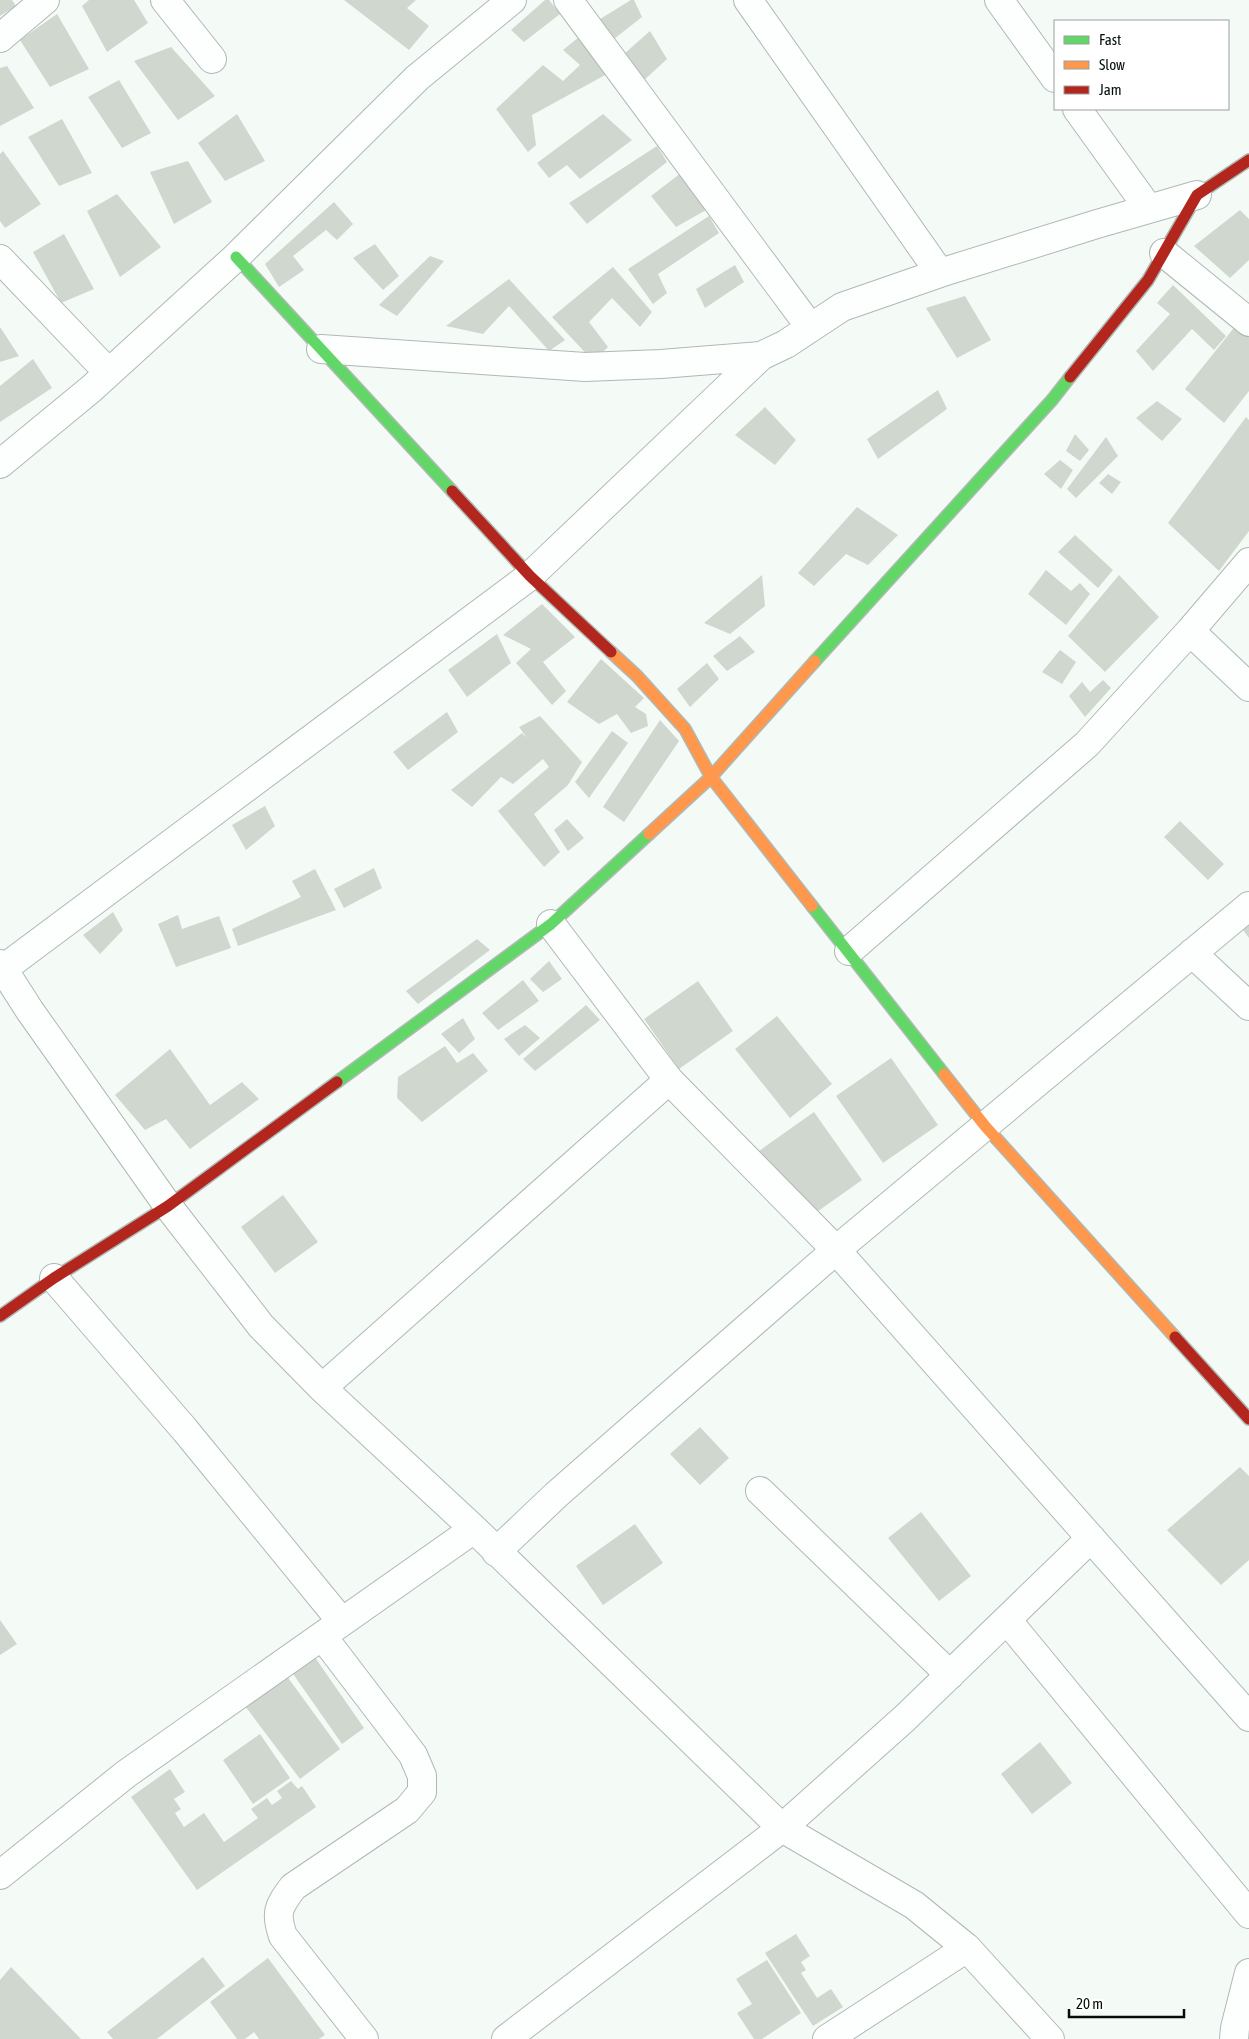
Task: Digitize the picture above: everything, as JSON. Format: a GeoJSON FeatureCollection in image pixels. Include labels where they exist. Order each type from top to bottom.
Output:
{"type":"FeatureCollection","features":[{"type":"Feature","properties":{"kind":"street"},"geometry":{"type":"LineString","coordinates":[[0,38],[45,0]]}},
{"type":"Feature","properties":{"kind":"street"},"geometry":{"type":"LineString","coordinates":[[165,0],[212,59]]}},
{"type":"Feature","properties":{"kind":"street"},"geometry":{"type":"LineString","coordinates":[[0,464],[108,372],[236,257],[418,78],[512,0]]}},
{"type":"Feature","properties":{"kind":"street"},"geometry":{"type":"LineString","coordinates":[[568,0],[810,327]]}},
{"type":"Feature","properties":{"kind":"street"},"geometry":{"type":"LineString","coordinates":[[748,0],[940,274]]}},
{"type":"Feature","properties":{"kind":"street"},"geometry":{"type":"LineString","coordinates":[[999,0],[1054,77]]}},
{"type":"Feature","properties":{"kind":"street"},"geometry":{"type":"LineString","coordinates":[[1078,110],[1149,209]]}},
{"type":"Feature","properties":{"kind":"street"},"geometry":{"type":"LineString","coordinates":[[1050,2039],[967,1948],[914,1905],[782,1828],[474,1529],[322,1388],[261,1326],[168,1206],[1,967],[530,576],[760,356],[786,344],[842,307],[940,274],[1196,194],[1249,160]]}},
{"type":"Feature","properties":{"kind":"street"},"geometry":{"type":"LineString","coordinates":[[0,1316],[54,1278],[168,1206],[550,924],[711,776],[1052,400],[1148,280],[1196,194]]}},
{"type":"Feature","properties":{"kind":"street"},"geometry":{"type":"LineString","coordinates":[[1164,253],[1249,322]]}},
{"type":"Feature","properties":{"kind":"street"},"geometry":{"type":"LineString","coordinates":[[236,257],[530,576],[637,676],[685,729],[711,776],[985,1126],[1249,1418]]}},
{"type":"Feature","properties":{"kind":"street"},"geometry":{"type":"LineString","coordinates":[[0,260],[108,372]]}},
{"type":"Feature","properties":{"kind":"street"},"geometry":{"type":"LineString","coordinates":[[321,349],[585,367],[661,364],[760,356]]}},
{"type":"Feature","properties":{"kind":"street"},"geometry":{"type":"LineString","coordinates":[[848,951],[1087,744],[1190,631],[1249,562]]}},
{"type":"Feature","properties":{"kind":"street"},"geometry":{"type":"LineString","coordinates":[[1190,631],[1249,687]]}},
{"type":"Feature","properties":{"kind":"street"},"geometry":{"type":"LineString","coordinates":[[496,1552],[556,1495],[836,1250],[1249,906]]}},
{"type":"Feature","properties":{"kind":"street"},"geometry":{"type":"LineString","coordinates":[[550,924],[669,1080],[836,1250],[1249,1717]]}},
{"type":"Feature","properties":{"kind":"street"},"geometry":{"type":"LineString","coordinates":[[1192,953],[1249,1006]]}},
{"type":"Feature","properties":{"kind":"street"},"geometry":{"type":"LineString","coordinates":[[322,1388],[669,1080]]}},
{"type":"Feature","properties":{"kind":"street"},"geometry":{"type":"LineString","coordinates":[[54,1278],[191,1437],[332,1630],[413,1755],[422,1776],[422,1792],[407,1810],[293,1887],[280,1905],[277,1920],[283,1936],[364,2039]]}},
{"type":"Feature","properties":{"kind":"street"},"geometry":{"type":"LineString","coordinates":[[760,1491],[950,1675]]}},
{"type":"Feature","properties":{"kind":"street"},"geometry":{"type":"LineString","coordinates":[[0,1875],[126,1774],[474,1529]]}},
{"type":"Feature","properties":{"kind":"street"},"geometry":{"type":"LineString","coordinates":[[506,2039],[782,1828],[905,1718],[1091,1538]]}},
{"type":"Feature","properties":{"kind":"street"},"geometry":{"type":"LineString","coordinates":[[1007,1620],[1249,1914]]}},
{"type":"Feature","properties":{"kind":"street"},"geometry":{"type":"LineString","coordinates":[[827,2039],[967,1948]]}},
{"type":"Feature","properties":{"kind":"street"},"geometry":{"type":"LineString","coordinates":[[1238,2035],[1249,1973]]}},
{"type":"Feature","properties":{"kind":"building"},"geometry":{"type":"Polygon","coordinates":[[[0,0],[12,0],[16,6],[0,16],[0,0]]]}},
{"type":"Feature","properties":{"kind":"building"},"geometry":{"type":"Polygon","coordinates":[[[89,0],[134,0],[148,23],[107,52],[82,6],[89,0]]]}},
{"type":"Feature","properties":{"kind":"building"},"geometry":{"type":"Polygon","coordinates":[[[344,0],[416,0],[407,8],[429,26],[409,50],[344,0]]]}},
{"type":"Feature","properties":{"kind":"building"},"geometry":{"type":"Polygon","coordinates":[[[545,0],[549,0],[560,14],[524,42],[511,30],[545,0]]]}},
{"type":"Feature","properties":{"kind":"building"},"geometry":{"type":"Polygon","coordinates":[[[634,0],[642,17],[614,39],[600,19],[634,0]]]}},
{"type":"Feature","properties":{"kind":"building"},"geometry":{"type":"Polygon","coordinates":[[[57,14],[89,69],[50,87],[20,40],[57,14]]]}},
{"type":"Feature","properties":{"kind":"building"},"geometry":{"type":"Polygon","coordinates":[[[650,31],[667,59],[641,83],[624,54],[650,31]]]}},
{"type":"Feature","properties":{"kind":"building"},"geometry":{"type":"Polygon","coordinates":[[[579,37],[607,74],[532,115],[536,145],[528,152],[496,109],[543,65],[563,81],[580,65],[563,50],[579,37]]]}},
{"type":"Feature","properties":{"kind":"building"},"geometry":{"type":"Polygon","coordinates":[[[171,47],[215,96],[178,120],[134,61],[171,47]]]}},
{"type":"Feature","properties":{"kind":"building"},"geometry":{"type":"Polygon","coordinates":[[[7,66],[34,108],[0,126],[0,68],[7,66]]]}},
{"type":"Feature","properties":{"kind":"building"},"geometry":{"type":"Polygon","coordinates":[[[119,80],[151,133],[122,148],[88,97],[119,80]]]}},
{"type":"Feature","properties":{"kind":"building"},"geometry":{"type":"Polygon","coordinates":[[[237,114],[265,161],[225,181],[198,143],[237,114]]]}},
{"type":"Feature","properties":{"kind":"building"},"geometry":{"type":"Polygon","coordinates":[[[603,114],[632,140],[580,179],[567,165],[549,178],[537,163],[603,114]]]}},
{"type":"Feature","properties":{"kind":"building"},"geometry":{"type":"Polygon","coordinates":[[[62,119],[92,173],[59,186],[28,137],[62,119]]]}},
{"type":"Feature","properties":{"kind":"building"},"geometry":{"type":"Polygon","coordinates":[[[657,146],[667,162],[587,224],[569,203],[657,146]]]}},
{"type":"Feature","properties":{"kind":"building"},"geometry":{"type":"Polygon","coordinates":[[[3,151],[41,204],[5,228],[0,221],[0,154],[3,151]]]}},
{"type":"Feature","properties":{"kind":"building"},"geometry":{"type":"Polygon","coordinates":[[[188,161],[212,202],[174,224],[150,172],[188,161]]]}},
{"type":"Feature","properties":{"kind":"building"},"geometry":{"type":"Polygon","coordinates":[[[681,173],[708,209],[676,227],[651,196],[681,173]]]}},
{"type":"Feature","properties":{"kind":"building"},"geometry":{"type":"Polygon","coordinates":[[[117,194],[161,247],[120,277],[87,211],[117,194]]]}},
{"type":"Feature","properties":{"kind":"building"},"geometry":{"type":"Polygon","coordinates":[[[334,202],[353,224],[337,240],[326,230],[293,256],[304,270],[279,287],[265,264],[334,202]]]}},
{"type":"Feature","properties":{"kind":"building"},"geometry":{"type":"Polygon","coordinates":[[[1240,210],[1249,219],[1249,260],[1230,278],[1194,246],[1240,210]]]}},
{"type":"Feature","properties":{"kind":"building"},"geometry":{"type":"Polygon","coordinates":[[[709,216],[719,233],[658,274],[667,293],[653,304],[628,269],[709,216]]]}},
{"type":"Feature","properties":{"kind":"building"},"geometry":{"type":"Polygon","coordinates":[[[64,234],[94,289],[61,303],[33,252],[64,234]]]}},
{"type":"Feature","properties":{"kind":"building"},"geometry":{"type":"Polygon","coordinates":[[[375,244],[399,276],[383,290],[353,258],[375,244]]]}},
{"type":"Feature","properties":{"kind":"building"},"geometry":{"type":"Polygon","coordinates":[[[430,256],[444,261],[397,316],[379,305],[430,256]]]}},
{"type":"Feature","properties":{"kind":"building"},"geometry":{"type":"Polygon","coordinates":[[[735,265],[744,282],[705,308],[696,289],[735,265]]]}},
{"type":"Feature","properties":{"kind":"building"},"geometry":{"type":"Polygon","coordinates":[[[613,267],[652,312],[640,327],[612,298],[589,322],[608,347],[593,361],[552,317],[613,267]]]}},
{"type":"Feature","properties":{"kind":"building"},"geometry":{"type":"Polygon","coordinates":[[[509,279],[565,340],[549,351],[509,306],[483,334],[446,326],[509,279]]]}},
{"type":"Feature","properties":{"kind":"building"},"geometry":{"type":"Polygon","coordinates":[[[1173,285],[1226,336],[1214,350],[1192,329],[1153,371],[1136,351],[1170,314],[1157,303],[1173,285]]]}},
{"type":"Feature","properties":{"kind":"building"},"geometry":{"type":"Polygon","coordinates":[[[965,296],[991,340],[957,358],[926,308],[965,296]]]}},
{"type":"Feature","properties":{"kind":"building"},"geometry":{"type":"Polygon","coordinates":[[[1237,324],[1249,332],[1249,391],[1224,423],[1185,389],[1237,324]]]}},
{"type":"Feature","properties":{"kind":"building"},"geometry":{"type":"Polygon","coordinates":[[[0,327],[19,356],[0,362],[0,327]]]}},
{"type":"Feature","properties":{"kind":"building"},"geometry":{"type":"Polygon","coordinates":[[[33,359],[52,388],[0,422],[0,386],[33,359]]]}},
{"type":"Feature","properties":{"kind":"building"},"geometry":{"type":"Polygon","coordinates":[[[938,390],[947,409],[878,459],[867,439],[938,390]]]}},
{"type":"Feature","properties":{"kind":"building"},"geometry":{"type":"Polygon","coordinates":[[[1157,401],[1182,419],[1162,441],[1136,418],[1157,401]]]}},
{"type":"Feature","properties":{"kind":"building"},"geometry":{"type":"Polygon","coordinates":[[[765,407],[796,440],[775,465],[735,435],[765,407]]]}},
{"type":"Feature","properties":{"kind":"building"},"geometry":{"type":"Polygon","coordinates":[[[1246,417],[1249,420],[1249,531],[1219,571],[1168,523],[1246,417]]]}},
{"type":"Feature","properties":{"kind":"building"},"geometry":{"type":"Polygon","coordinates":[[[1075,434],[1089,450],[1080,461],[1066,451],[1075,434]]]}},
{"type":"Feature","properties":{"kind":"building"},"geometry":{"type":"Polygon","coordinates":[[[1106,437],[1118,456],[1076,498],[1067,489],[1106,437]]]}},
{"type":"Feature","properties":{"kind":"building"},"geometry":{"type":"Polygon","coordinates":[[[1060,460],[1073,470],[1061,489],[1044,474],[1060,460]]]}},
{"type":"Feature","properties":{"kind":"building"},"geometry":{"type":"Polygon","coordinates":[[[1108,474],[1121,482],[1112,494],[1099,483],[1108,474]]]}},
{"type":"Feature","properties":{"kind":"building"},"geometry":{"type":"Polygon","coordinates":[[[857,507],[898,535],[868,565],[846,554],[814,586],[798,573],[857,507]]]}},
{"type":"Feature","properties":{"kind":"building"},"geometry":{"type":"Polygon","coordinates":[[[1075,535],[1113,570],[1098,588],[1058,552],[1075,535]]]}},
{"type":"Feature","properties":{"kind":"building"},"geometry":{"type":"Polygon","coordinates":[[[1046,570],[1071,591],[1080,583],[1090,594],[1066,625],[1028,594],[1046,570]]]}},
{"type":"Feature","properties":{"kind":"building"},"geometry":{"type":"Polygon","coordinates":[[[762,575],[765,606],[730,634],[704,623],[762,575]]]}},
{"type":"Feature","properties":{"kind":"building"},"geometry":{"type":"Polygon","coordinates":[[[1119,575],[1159,617],[1105,672],[1068,636],[1119,575]]]}},
{"type":"Feature","properties":{"kind":"building"},"geometry":{"type":"Polygon","coordinates":[[[542,604],[575,637],[543,662],[566,691],[552,705],[516,663],[531,649],[503,635],[542,604]]]}},
{"type":"Feature","properties":{"kind":"building"},"geometry":{"type":"Polygon","coordinates":[[[497,634],[511,663],[467,697],[448,670],[497,634]]]}},
{"type":"Feature","properties":{"kind":"building"},"geometry":{"type":"Polygon","coordinates":[[[740,636],[755,652],[727,671],[713,656],[740,636]]]}},
{"type":"Feature","properties":{"kind":"building"},"geometry":{"type":"Polygon","coordinates":[[[1060,650],[1076,662],[1062,684],[1042,672],[1060,650]]]}},
{"type":"Feature","properties":{"kind":"building"},"geometry":{"type":"Polygon","coordinates":[[[601,659],[644,698],[635,707],[646,714],[648,726],[631,733],[617,714],[599,724],[567,702],[601,659]]]}},
{"type":"Feature","properties":{"kind":"building"},"geometry":{"type":"Polygon","coordinates":[[[707,663],[719,679],[690,707],[677,689],[707,663]]]}},
{"type":"Feature","properties":{"kind":"building"},"geometry":{"type":"Polygon","coordinates":[[[1103,680],[1111,688],[1085,717],[1069,696],[1082,682],[1090,692],[1103,680]]]}},
{"type":"Feature","properties":{"kind":"building"},"geometry":{"type":"Polygon","coordinates":[[[447,712],[458,732],[408,770],[393,752],[447,712]]]}},
{"type":"Feature","properties":{"kind":"building"},"geometry":{"type":"Polygon","coordinates":[[[540,716],[582,762],[568,785],[534,814],[560,852],[544,867],[498,811],[549,767],[543,759],[513,784],[501,777],[472,807],[451,790],[522,733],[527,738],[519,727],[540,716]]]}},
{"type":"Feature","properties":{"kind":"building"},"geometry":{"type":"Polygon","coordinates":[[[660,720],[679,741],[624,822],[603,807],[660,720]]]}},
{"type":"Feature","properties":{"kind":"building"},"geometry":{"type":"Polygon","coordinates":[[[612,731],[628,743],[589,798],[575,782],[612,731]]]}},
{"type":"Feature","properties":{"kind":"building"},"geometry":{"type":"Polygon","coordinates":[[[265,806],[275,826],[246,850],[232,825],[265,806]]]}},
{"type":"Feature","properties":{"kind":"building"},"geometry":{"type":"Polygon","coordinates":[[[567,819],[584,838],[568,851],[554,830],[567,819]]]}},
{"type":"Feature","properties":{"kind":"building"},"geometry":{"type":"Polygon","coordinates":[[[1180,821],[1224,864],[1208,880],[1164,837],[1180,821]]]}},
{"type":"Feature","properties":{"kind":"building"},"geometry":{"type":"Polygon","coordinates":[[[374,868],[382,888],[344,908],[334,889],[374,868]]]}},
{"type":"Feature","properties":{"kind":"building"},"geometry":{"type":"Polygon","coordinates":[[[315,869],[336,910],[238,946],[232,929],[301,897],[292,881],[315,869]]]}},
{"type":"Feature","properties":{"kind":"building"},"geometry":{"type":"Polygon","coordinates":[[[113,912],[123,930],[100,954],[83,935],[113,912]]]}},
{"type":"Feature","properties":{"kind":"building"},"geometry":{"type":"Polygon","coordinates":[[[178,915],[182,929],[219,916],[231,948],[176,967],[158,924],[178,915]]]}},
{"type":"Feature","properties":{"kind":"building"},"geometry":{"type":"Polygon","coordinates":[[[1249,925],[1249,938],[1243,930],[1249,925]]]}},
{"type":"Feature","properties":{"kind":"building"},"geometry":{"type":"Polygon","coordinates":[[[477,939],[490,950],[418,1004],[406,991],[477,939]]]}},
{"type":"Feature","properties":{"kind":"building"},"geometry":{"type":"Polygon","coordinates":[[[549,961],[562,979],[543,992],[530,979],[549,961]]]}},
{"type":"Feature","properties":{"kind":"building"},"geometry":{"type":"Polygon","coordinates":[[[523,980],[539,1001],[498,1030],[482,1013],[523,980]]]}},
{"type":"Feature","properties":{"kind":"building"},"geometry":{"type":"Polygon","coordinates":[[[698,981],[733,1031],[679,1069],[644,1019],[698,981]]]}},
{"type":"Feature","properties":{"kind":"building"},"geometry":{"type":"Polygon","coordinates":[[[586,1005],[600,1020],[535,1071],[523,1059],[586,1005]]]}},
{"type":"Feature","properties":{"kind":"building"},"geometry":{"type":"Polygon","coordinates":[[[777,1016],[832,1084],[790,1118],[735,1049],[777,1016]]]}},
{"type":"Feature","properties":{"kind":"building"},"geometry":{"type":"Polygon","coordinates":[[[463,1018],[475,1039],[459,1053],[441,1034],[463,1018]]]}},
{"type":"Feature","properties":{"kind":"building"},"geometry":{"type":"Polygon","coordinates":[[[525,1025],[540,1038],[519,1056],[504,1039],[525,1025]]]}},
{"type":"Feature","properties":{"kind":"building"},"geometry":{"type":"Polygon","coordinates":[[[445,1046],[457,1063],[473,1053],[488,1071],[422,1122],[397,1098],[398,1077],[445,1046]]]}},
{"type":"Feature","properties":{"kind":"building"},"geometry":{"type":"Polygon","coordinates":[[[170,1049],[210,1105],[242,1082],[259,1099],[190,1149],[166,1119],[145,1130],[115,1095],[170,1049]]]}},
{"type":"Feature","properties":{"kind":"building"},"geometry":{"type":"Polygon","coordinates":[[[891,1058],[938,1125],[883,1163],[836,1096],[891,1058]]]}},
{"type":"Feature","properties":{"kind":"building"},"geometry":{"type":"Polygon","coordinates":[[[814,1112],[862,1180],[807,1219],[759,1151],[814,1112]]]}},
{"type":"Feature","properties":{"kind":"building"},"geometry":{"type":"Polygon","coordinates":[[[283,1195],[318,1242],[275,1273],[241,1227],[283,1195]]]}},
{"type":"Feature","properties":{"kind":"building"},"geometry":{"type":"Polygon","coordinates":[[[700,1427],[729,1458],[700,1485],[670,1454],[700,1427]]]}},
{"type":"Feature","properties":{"kind":"building"},"geometry":{"type":"Polygon","coordinates":[[[1240,1467],[1249,1476],[1249,1560],[1221,1585],[1167,1530],[1240,1467]]]}},
{"type":"Feature","properties":{"kind":"building"},"geometry":{"type":"Polygon","coordinates":[[[921,1512],[971,1576],[939,1601],[888,1538],[921,1512]]]}},
{"type":"Feature","properties":{"kind":"building"},"geometry":{"type":"Polygon","coordinates":[[[635,1524],[663,1563],[603,1605],[576,1566],[635,1524]]]}},
{"type":"Feature","properties":{"kind":"building"},"geometry":{"type":"Polygon","coordinates":[[[0,1620],[17,1644],[0,1655],[0,1620]]]}},
{"type":"Feature","properties":{"kind":"building"},"geometry":{"type":"Polygon","coordinates":[[[314,1656],[364,1728],[342,1744],[291,1671],[314,1656]]]}},
{"type":"Feature","properties":{"kind":"building"},"geometry":{"type":"Polygon","coordinates":[[[286,1675],[340,1749],[300,1779],[245,1706],[286,1675]]]}},
{"type":"Feature","properties":{"kind":"building"},"geometry":{"type":"Polygon","coordinates":[[[260,1734],[290,1778],[253,1804],[223,1760],[260,1734]]]}},
{"type":"Feature","properties":{"kind":"building"},"geometry":{"type":"Polygon","coordinates":[[[1040,1742],[1072,1783],[1032,1814],[1001,1774],[1040,1742]]]}},
{"type":"Feature","properties":{"kind":"building"},"geometry":{"type":"Polygon","coordinates":[[[170,1769],[185,1792],[174,1799],[181,1809],[175,1813],[184,1827],[204,1813],[224,1842],[258,1818],[251,1809],[267,1798],[272,1805],[282,1798],[277,1791],[291,1781],[298,1789],[302,1786],[316,1807],[197,1890],[131,1797],[170,1769]]]}},
{"type":"Feature","properties":{"kind":"building"},"geometry":{"type":"Polygon","coordinates":[[[796,1934],[810,1956],[801,1962],[806,1970],[801,1973],[817,1998],[831,1989],[843,2007],[813,2026],[765,1953],[796,1934]]]}},
{"type":"Feature","properties":{"kind":"building"},"geometry":{"type":"Polygon","coordinates":[[[203,1957],[225,1986],[157,2039],[113,2039],[107,2032],[203,1957]]]}},
{"type":"Feature","properties":{"kind":"building"},"geometry":{"type":"Polygon","coordinates":[[[268,1958],[325,2035],[319,2039],[259,2039],[254,2032],[245,2039],[237,2039],[210,2002],[268,1958]]]}},
{"type":"Feature","properties":{"kind":"building"},"geometry":{"type":"Polygon","coordinates":[[[767,1960],[801,2013],[762,2039],[754,2039],[737,2013],[752,2004],[736,1979],[767,1960]]]}},
{"type":"Feature","properties":{"kind":"building"},"geometry":{"type":"Polygon","coordinates":[[[11,1967],[81,2039],[0,2039],[0,1980],[11,1967]]]}},
{"type":"Feature","properties":{"kind":"traffic: fast"},"geometry":{"type":"LineString","coordinates":[[236,257],[452,491]]}},
{"type":"Feature","properties":{"kind":"traffic: fast"},"geometry":{"type":"LineString","coordinates":[[815,661],[1052,400],[1070,377]]}},
{"type":"Feature","properties":{"kind":"traffic: fast"},"geometry":{"type":"LineString","coordinates":[[337,1082],[551,924],[649,834]]}},
{"type":"Feature","properties":{"kind":"traffic: fast"},"geometry":{"type":"LineString","coordinates":[[812,906],[944,1074]]}},
{"type":"Feature","properties":{"kind":"traffic: slow"},"geometry":{"type":"LineString","coordinates":[[611,652],[637,676],[685,729],[711,777],[812,906]]}},
{"type":"Feature","properties":{"kind":"traffic: slow"},"geometry":{"type":"LineString","coordinates":[[649,834],[711,777],[815,661]]}},
{"type":"Feature","properties":{"kind":"traffic: slow"},"geometry":{"type":"LineString","coordinates":[[944,1074],[985,1126],[1175,1337]]}},
{"type":"Feature","properties":{"kind":"traffic: jam"},"geometry":{"type":"LineString","coordinates":[[1070,377],[1148,280],[1197,195],[1249,160]]}},
{"type":"Feature","properties":{"kind":"traffic: jam"},"geometry":{"type":"LineString","coordinates":[[452,491],[530,576],[611,652]]}},
{"type":"Feature","properties":{"kind":"traffic: jam"},"geometry":{"type":"LineString","coordinates":[[0,1316],[54,1278],[168,1206],[337,1082]]}},
{"type":"Feature","properties":{"kind":"traffic: jam"},"geometry":{"type":"LineString","coordinates":[[1175,1337],[1249,1419]]}}]}
